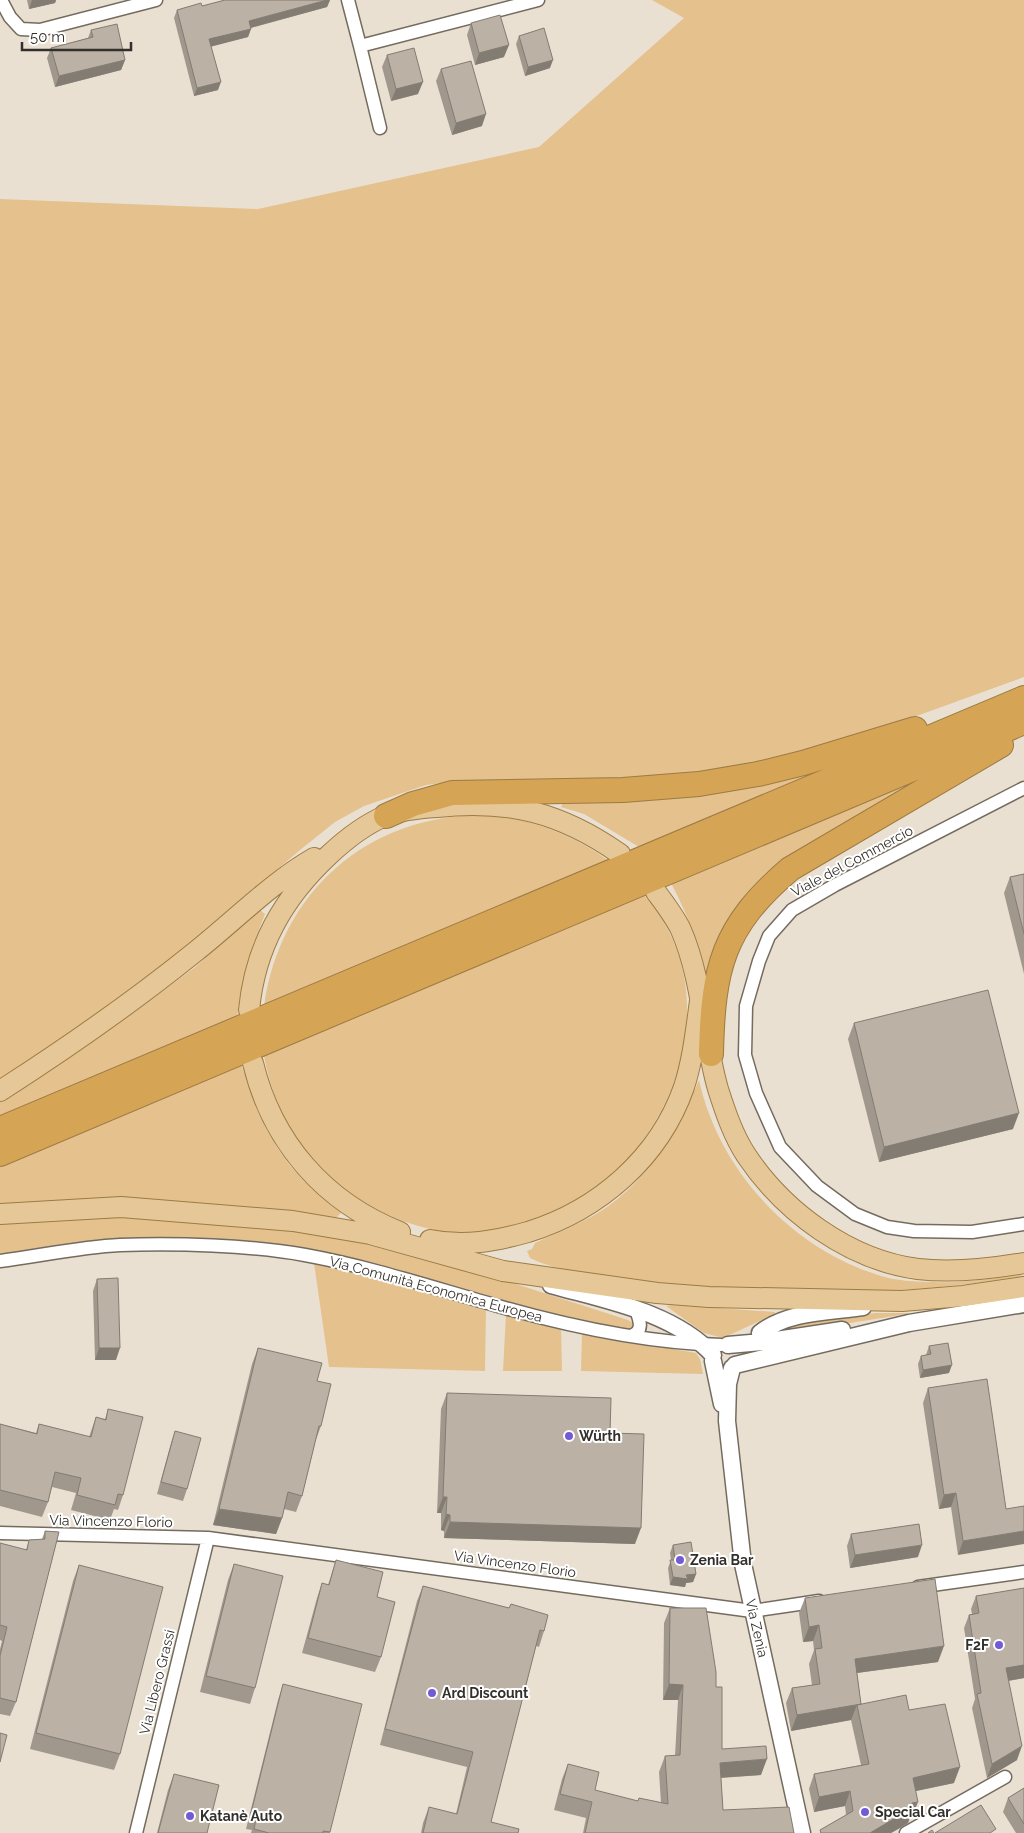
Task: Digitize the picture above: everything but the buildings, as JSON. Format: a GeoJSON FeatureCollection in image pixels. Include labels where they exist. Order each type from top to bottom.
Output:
{"type":"FeatureCollection","features":[{"type":"Feature","properties":{"kind":"highway"},"geometry":{"type":"LineString","coordinates":[[386,816],[413,804],[452,793],[622,790],[699,784],[758,774],[803,764],[890,737],[951,716],[1024,686]]}},
{"type":"Feature","properties":{"kind":"highway"},"geometry":{"type":"LineString","coordinates":[[0,1129],[1024,698]]}},
{"type":"Feature","properties":{"kind":"highway"},"geometry":{"type":"LineString","coordinates":[[0,1154],[1024,722]]}},
{"type":"Feature","properties":{"kind":"highway"},"geometry":{"type":"LineString","coordinates":[[711,1054],[712,1008],[716,977],[723,956],[739,925],[767,889],[790,870],[999,746],[1024,734]]}},
{"type":"Feature","properties":{"kind":"main road"},"geometry":{"type":"LineString","coordinates":[[0,1091],[46,1062],[194,953],[300,866],[386,816],[427,808],[468,804],[520,808],[570,824],[620,854]]}},
{"type":"Feature","properties":{"kind":"main road"},"geometry":{"type":"LineString","coordinates":[[249,1010],[258,960],[279,913],[310,873],[350,836]]}},
{"type":"Feature","properties":{"kind":"main road"},"geometry":{"type":"LineString","coordinates":[[656,892],[680,929],[694,967],[718,1088],[735,1133],[746,1154],[776,1190],[813,1224],[855,1249],[916,1268],[967,1270],[1024,1263]]}},
{"type":"Feature","properties":{"kind":"main road"},"geometry":{"type":"LineString","coordinates":[[253,1064],[270,1114],[278,1130],[301,1162],[344,1201],[386,1226],[409,1235],[461,1244],[486,1242],[545,1226],[587,1206],[625,1177],[650,1149],[678,1100],[694,1050],[700,1001]]}},
{"type":"Feature","properties":{"kind":"main road"},"geometry":{"type":"LineString","coordinates":[[0,1214],[121,1206],[293,1220],[370,1234],[503,1271],[657,1292],[709,1297],[902,1301],[964,1296],[1024,1287]]}},
{"type":"Feature","properties":{"kind":"main road"},"geometry":{"type":"LineString","coordinates":[[370,1234],[409,1235]]}},
{"type":"Feature","properties":{"kind":"main road"},"geometry":{"type":"LineString","coordinates":[[436,1241],[476,1263]]}},
{"type":"Feature","properties":{"kind":"street"},"geometry":{"type":"LineString","coordinates":[[1,0],[10,17],[21,29],[40,30],[156,0]]}},
{"type":"Feature","properties":{"kind":"street"},"geometry":{"type":"LineString","coordinates":[[348,0],[380,128]]}},
{"type":"Feature","properties":{"kind":"street"},"geometry":{"type":"LineString","coordinates":[[360,46],[538,0]]}},
{"type":"Feature","properties":{"kind":"street","name":"Viale del Commercio"},"geometry":{"type":"LineString","coordinates":[[1024,788],[835,885],[792,910],[769,936],[759,961],[746,1006],[745,1055],[756,1093],[780,1146],[817,1186],[855,1214],[887,1226],[914,1231],[972,1232],[1024,1224]]}},
{"type":"Feature","properties":{"kind":"street","name":"Via Comunità Economica Europea"},"geometry":{"type":"LineString","coordinates":[[0,1261],[119,1245],[265,1249],[334,1261],[428,1284],[498,1306],[631,1336],[716,1350]]}},
{"type":"Feature","properties":{"kind":"street"},"geometry":{"type":"LineString","coordinates":[[503,1271],[636,1310],[668,1323],[716,1350],[734,1348],[735,1364]]}},
{"type":"Feature","properties":{"kind":"street"},"geometry":{"type":"LineString","coordinates":[[727,1421],[728,1384],[735,1364],[770,1325],[796,1316],[902,1301]]}},
{"type":"Feature","properties":{"kind":"street"},"geometry":{"type":"LineString","coordinates":[[716,1350],[721,1369],[735,1364],[909,1323],[1024,1304]]}},
{"type":"Feature","properties":{"kind":"street"},"geometry":{"type":"LineString","coordinates":[[631,1336],[637,1334],[640,1329],[641,1322],[636,1310]]}},
{"type":"Feature","properties":{"kind":"street"},"geometry":{"type":"LineString","coordinates":[[716,1350],[757,1339],[909,1323]]}},
{"type":"Feature","properties":{"kind":"street"},"geometry":{"type":"LineString","coordinates":[[716,1350],[718,1393],[727,1421]]}},
{"type":"Feature","properties":{"kind":"street","name":"Via Zenia"},"geometry":{"type":"LineString","coordinates":[[727,1421],[743,1564],[802,1833]]}},
{"type":"Feature","properties":{"kind":"street","name":"Via Vincenzo Florio"},"geometry":{"type":"LineString","coordinates":[[0,1533],[208,1538],[752,1611],[830,1600]]}},
{"type":"Feature","properties":{"kind":"street","name":"Via Libero Grassi"},"geometry":{"type":"LineString","coordinates":[[136,1833],[208,1538]]}},
{"type":"Feature","properties":{"kind":"street"},"geometry":{"type":"LineString","coordinates":[[907,1589],[1024,1572]]}},
{"type":"Feature","properties":{"kind":"street"},"geometry":{"type":"LineString","coordinates":[[906,1833],[1005,1777]]}},
{"type":"Feature","properties":{"kind":"shaded area"},"geometry":{"type":"Polygon","coordinates":[[[652,0],[1024,0],[1024,677],[809,755],[710,771],[614,780],[466,780],[426,785],[364,806],[335,822],[300,850],[178,955],[70,1036],[0,1083],[0,199],[258,209],[539,147],[684,18],[652,0]]]}},
{"type":"Feature","properties":{"kind":"shaded area"},"geometry":{"type":"Polygon","coordinates":[[[846,761],[639,847],[584,814],[561,807],[565,798],[846,761]]]}},
{"type":"Feature","properties":{"kind":"shaded area"},"geometry":{"type":"Polygon","coordinates":[[[918,780],[918,786],[784,865],[721,946],[706,976],[692,929],[671,883],[907,782],[918,780]]]}},
{"type":"Feature","properties":{"kind":"shaded area"},"geometry":{"type":"Polygon","coordinates":[[[488,815],[505,817],[552,830],[581,843],[609,861],[264,1007],[273,965],[289,927],[311,894],[338,866],[369,844],[405,828],[445,818],[488,815]]]}},
{"type":"Feature","properties":{"kind":"shaded area"},"geometry":{"type":"Polygon","coordinates":[[[643,894],[668,929],[682,967],[687,1007],[684,1048],[672,1087],[654,1124],[629,1158],[599,1186],[568,1206],[509,1227],[469,1233],[430,1229],[393,1217],[358,1199],[323,1171],[296,1138],[276,1099],[264,1056],[643,894]]]}},
{"type":"Feature","properties":{"kind":"shaded area"},"geometry":{"type":"Polygon","coordinates":[[[260,910],[265,914],[255,939],[248,965],[237,1018],[0,1119],[0,1102],[134,1012],[194,968],[260,910]]]}},
{"type":"Feature","properties":{"kind":"shaded area"},"geometry":{"type":"Polygon","coordinates":[[[241,1064],[257,1109],[277,1148],[305,1181],[322,1197],[342,1211],[335,1220],[272,1209],[131,1198],[0,1207],[0,1165],[241,1064]]]}},
{"type":"Feature","properties":{"kind":"shaded area"},"geometry":{"type":"Polygon","coordinates":[[[699,1080],[709,1113],[723,1144],[741,1174],[763,1201],[788,1225],[816,1245],[846,1262],[878,1275],[899,1280],[950,1282],[1014,1275],[1024,1276],[924,1288],[822,1293],[771,1292],[721,1290],[621,1279],[563,1269],[530,1258],[527,1251],[532,1249],[535,1243],[601,1211],[633,1185],[647,1170],[671,1136],[699,1080]]]}},
{"type":"Feature","properties":{"kind":"shaded area"},"geometry":{"type":"Polygon","coordinates":[[[132,1214],[254,1223],[386,1247],[457,1265],[628,1320],[634,1324],[634,1329],[631,1332],[534,1309],[401,1271],[334,1255],[250,1243],[0,1256],[0,1220],[132,1214]]]}},
{"type":"Feature","properties":{"kind":"shaded area"},"geometry":{"type":"Polygon","coordinates":[[[314,1263],[339,1267],[486,1307],[485,1371],[329,1367],[314,1263]]]}},
{"type":"Feature","properties":{"kind":"shaded area"},"geometry":{"type":"Polygon","coordinates":[[[666,1306],[775,1312],[775,1314],[723,1338],[704,1333],[666,1306]]]}},
{"type":"Feature","properties":{"kind":"shaded area"},"geometry":{"type":"Polygon","coordinates":[[[875,1313],[913,1313],[774,1335],[785,1326],[875,1313]]]}},
{"type":"Feature","properties":{"kind":"shaded area"},"geometry":{"type":"Polygon","coordinates":[[[506,1314],[561,1328],[562,1371],[503,1371],[506,1314]]]}},
{"type":"Feature","properties":{"kind":"shaded area"},"geometry":{"type":"Polygon","coordinates":[[[582,1333],[696,1353],[700,1359],[703,1374],[581,1371],[582,1333]]]}},
{"type":"Feature","properties":{"kind":"place","name":"Würth"},"geometry":{"type":"Point","coordinates":[569,1436]}},
{"type":"Feature","properties":{"kind":"place","name":"Zenia Bar"},"geometry":{"type":"Point","coordinates":[680,1560]}},
{"type":"Feature","properties":{"kind":"place","name":"F2F"},"geometry":{"type":"Point","coordinates":[999,1645]}},
{"type":"Feature","properties":{"kind":"place","name":"Ard Discount"},"geometry":{"type":"Point","coordinates":[432,1693]}},
{"type":"Feature","properties":{"kind":"place","name":"Special Car"},"geometry":{"type":"Point","coordinates":[865,1812]}},
{"type":"Feature","properties":{"kind":"place","name":"Katanè Auto"},"geometry":{"type":"Point","coordinates":[190,1816]}}]}
